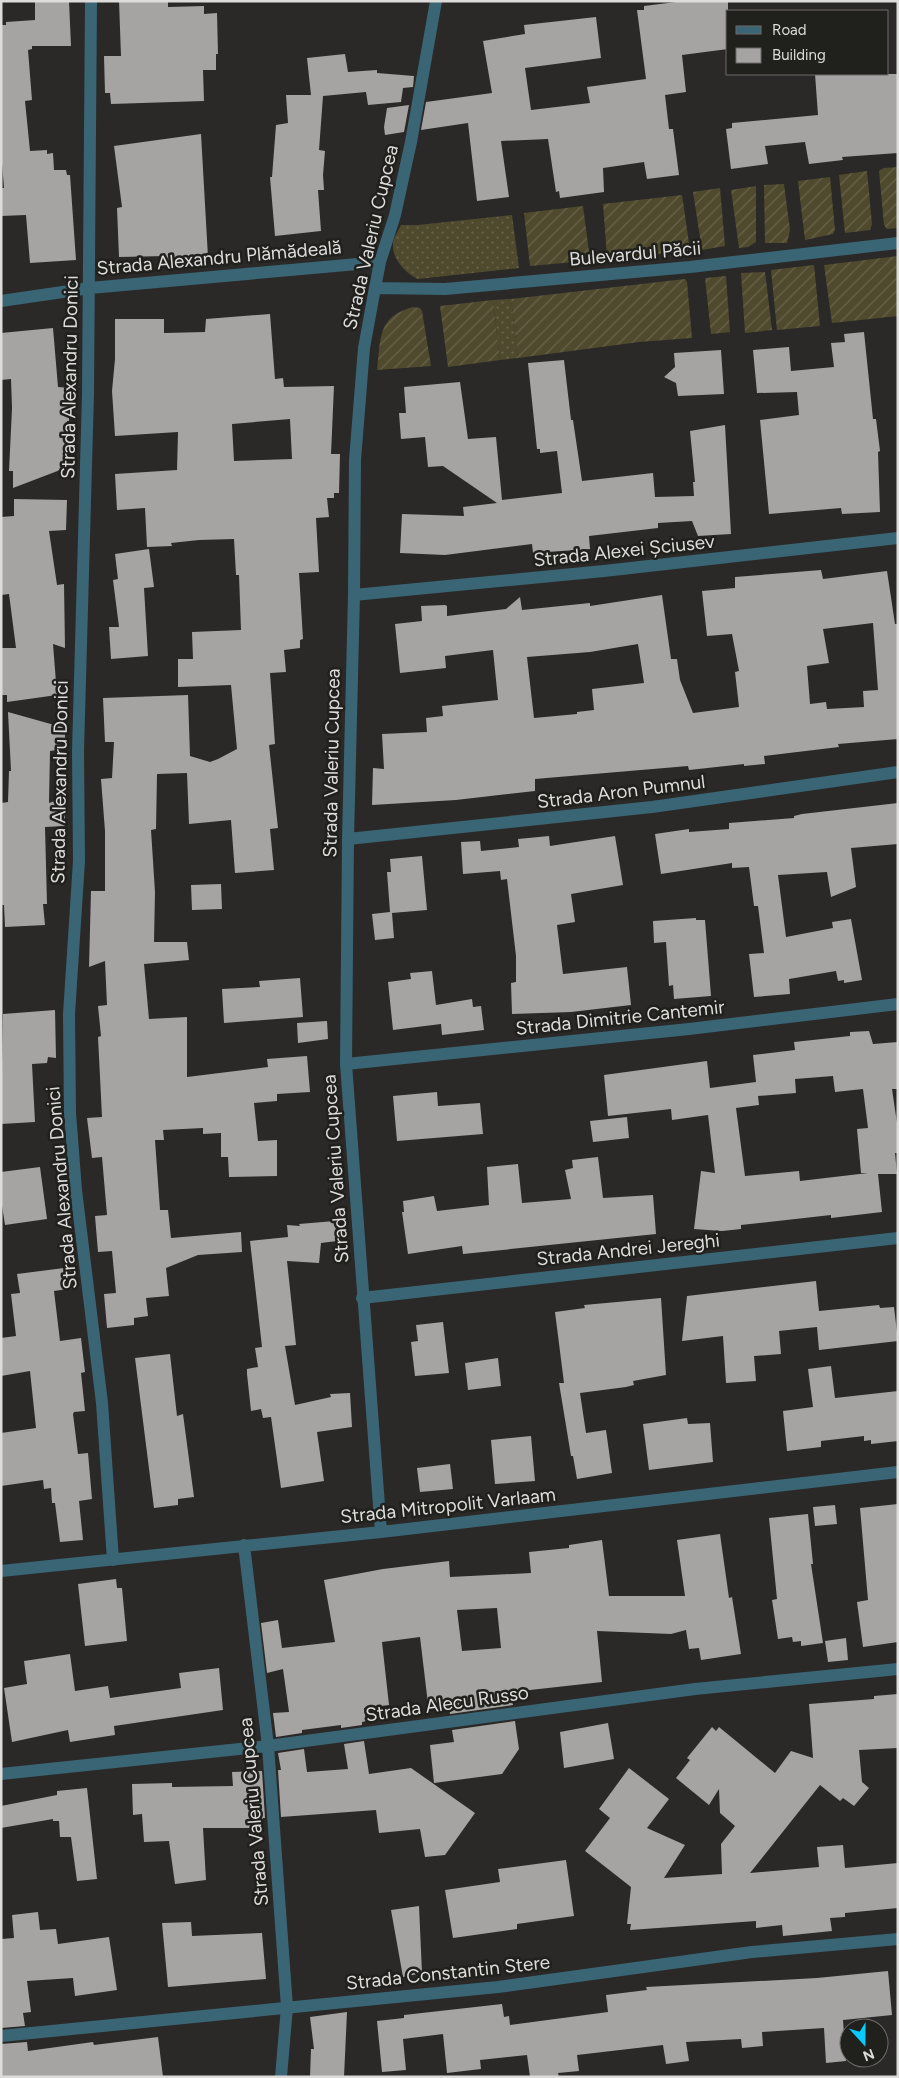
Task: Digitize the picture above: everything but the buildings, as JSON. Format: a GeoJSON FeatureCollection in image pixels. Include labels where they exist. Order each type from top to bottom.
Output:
{"type":"FeatureCollection","features":[{"type":"Feature","properties":{"kind":"street","name":"Strada Alexandru Donici"},"geometry":{"type":"LineString","coordinates":[[92,1],[90,288],[78,741],[79,861],[69,1014],[70,1113],[76,1190],[102,1403],[113,1560]]}},
{"type":"Feature","properties":{"kind":"street","name":"Strada Valeriu Cupcea"},"geometry":{"type":"LineString","coordinates":[[381,1532],[346,1064],[355,460],[364,348],[380,262],[395,215],[411,142],[436,1]]}},
{"type":"Feature","properties":{"kind":"street","name":"Bulevardul Păcii"},"geometry":{"type":"LineString","coordinates":[[375,288],[445,289],[690,266],[898,243]]}},
{"type":"Feature","properties":{"kind":"street","name":"Strada Alexandru Plămădeală"},"geometry":{"type":"LineString","coordinates":[[1,301],[90,288],[380,262]]}},
{"type":"Feature","properties":{"kind":"street","name":"Strada Alexei Șciusev"},"geometry":{"type":"LineString","coordinates":[[354,595],[604,571],[898,538]]}},
{"type":"Feature","properties":{"kind":"street","name":"Strada Aron Pumnul"},"geometry":{"type":"LineString","coordinates":[[348,840],[652,807],[898,772]]}},
{"type":"Feature","properties":{"kind":"street","name":"Strada Dimitrie Cantemir"},"geometry":{"type":"LineString","coordinates":[[346,1064],[689,1030],[898,1004]]}},
{"type":"Feature","properties":{"kind":"street","name":"Strada Andrei Jereghi"},"geometry":{"type":"LineString","coordinates":[[362,1298],[898,1238]]}},
{"type":"Feature","properties":{"kind":"street","name":"Strada Mitropolit Varlaam"},"geometry":{"type":"LineString","coordinates":[[1,1571],[381,1532],[898,1472]]}},
{"type":"Feature","properties":{"kind":"street","name":"Strada Valeriu Cupcea"},"geometry":{"type":"LineString","coordinates":[[244,1545],[268,1746],[287,2007],[281,2077]]}},
{"type":"Feature","properties":{"kind":"street","name":"Strada Alecu Russo"},"geometry":{"type":"LineString","coordinates":[[1,1774],[268,1746],[695,1689],[898,1669]]}},
{"type":"Feature","properties":{"kind":"street","name":"Strada Constantin Stere"},"geometry":{"type":"LineString","coordinates":[[1,2036],[498,1987],[752,1952],[898,1939]]}},
{"type":"Feature","properties":{"kind":"shaded area"},"geometry":{"type":"Polygon","coordinates":[[[898,167],[898,228],[887,229],[884,225],[879,171],[884,168],[898,167]]]}},
{"type":"Feature","properties":{"kind":"shaded area"},"geometry":{"type":"Polygon","coordinates":[[[867,171],[872,224],[870,230],[845,233],[839,175],[867,171]]]}},
{"type":"Feature","properties":{"kind":"shaded area"},"geometry":{"type":"Polygon","coordinates":[[[830,177],[835,230],[833,234],[805,240],[798,181],[830,177]]]}},
{"type":"Feature","properties":{"kind":"shaded area"},"geometry":{"type":"Polygon","coordinates":[[[784,184],[790,230],[787,243],[765,243],[764,185],[784,184]]]}},
{"type":"Feature","properties":{"kind":"shaded area"},"geometry":{"type":"Polygon","coordinates":[[[756,186],[756,242],[748,247],[739,248],[731,190],[756,186]]]}},
{"type":"Feature","properties":{"kind":"shaded area"},"geometry":{"type":"Polygon","coordinates":[[[720,188],[725,246],[702,250],[693,192],[720,188]]]}},
{"type":"Feature","properties":{"kind":"shaded area"},"geometry":{"type":"Polygon","coordinates":[[[682,195],[690,250],[610,260],[607,256],[603,204],[682,195]]]}},
{"type":"Feature","properties":{"kind":"shaded area"},"geometry":{"type":"Polygon","coordinates":[[[583,206],[589,252],[585,261],[530,266],[524,213],[583,206]]]}},
{"type":"Feature","properties":{"kind":"shaded area"},"geometry":{"type":"Polygon","coordinates":[[[512,215],[519,268],[418,279],[405,270],[397,260],[393,250],[393,242],[401,225],[418,225],[512,215]]]}},
{"type":"Feature","properties":{"kind":"shaded area"},"geometry":{"type":"Polygon","coordinates":[[[898,256],[898,316],[832,323],[824,265],[898,256]]]}},
{"type":"Feature","properties":{"kind":"shaded area"},"geometry":{"type":"Polygon","coordinates":[[[814,265],[820,326],[777,330],[771,270],[814,265]]]}},
{"type":"Feature","properties":{"kind":"shaded area"},"geometry":{"type":"Polygon","coordinates":[[[765,272],[772,330],[745,333],[741,273],[765,272]]]}},
{"type":"Feature","properties":{"kind":"shaded area"},"geometry":{"type":"Polygon","coordinates":[[[726,276],[730,332],[711,334],[705,278],[726,276]]]}},
{"type":"Feature","properties":{"kind":"shaded area"},"geometry":{"type":"Polygon","coordinates":[[[685,279],[687,282],[692,338],[639,342],[518,358],[511,299],[685,279]]]}},
{"type":"Feature","properties":{"kind":"shaded area"},"geometry":{"type":"Polygon","coordinates":[[[511,299],[518,358],[500,360],[493,300],[511,299]]]}},
{"type":"Feature","properties":{"kind":"shaded area"},"geometry":{"type":"Polygon","coordinates":[[[493,300],[500,360],[448,367],[440,306],[493,300]]]}},
{"type":"Feature","properties":{"kind":"shaded area"},"geometry":{"type":"Polygon","coordinates":[[[413,307],[420,308],[422,311],[431,366],[377,370],[381,339],[387,323],[401,311],[413,307]]]}}]}
